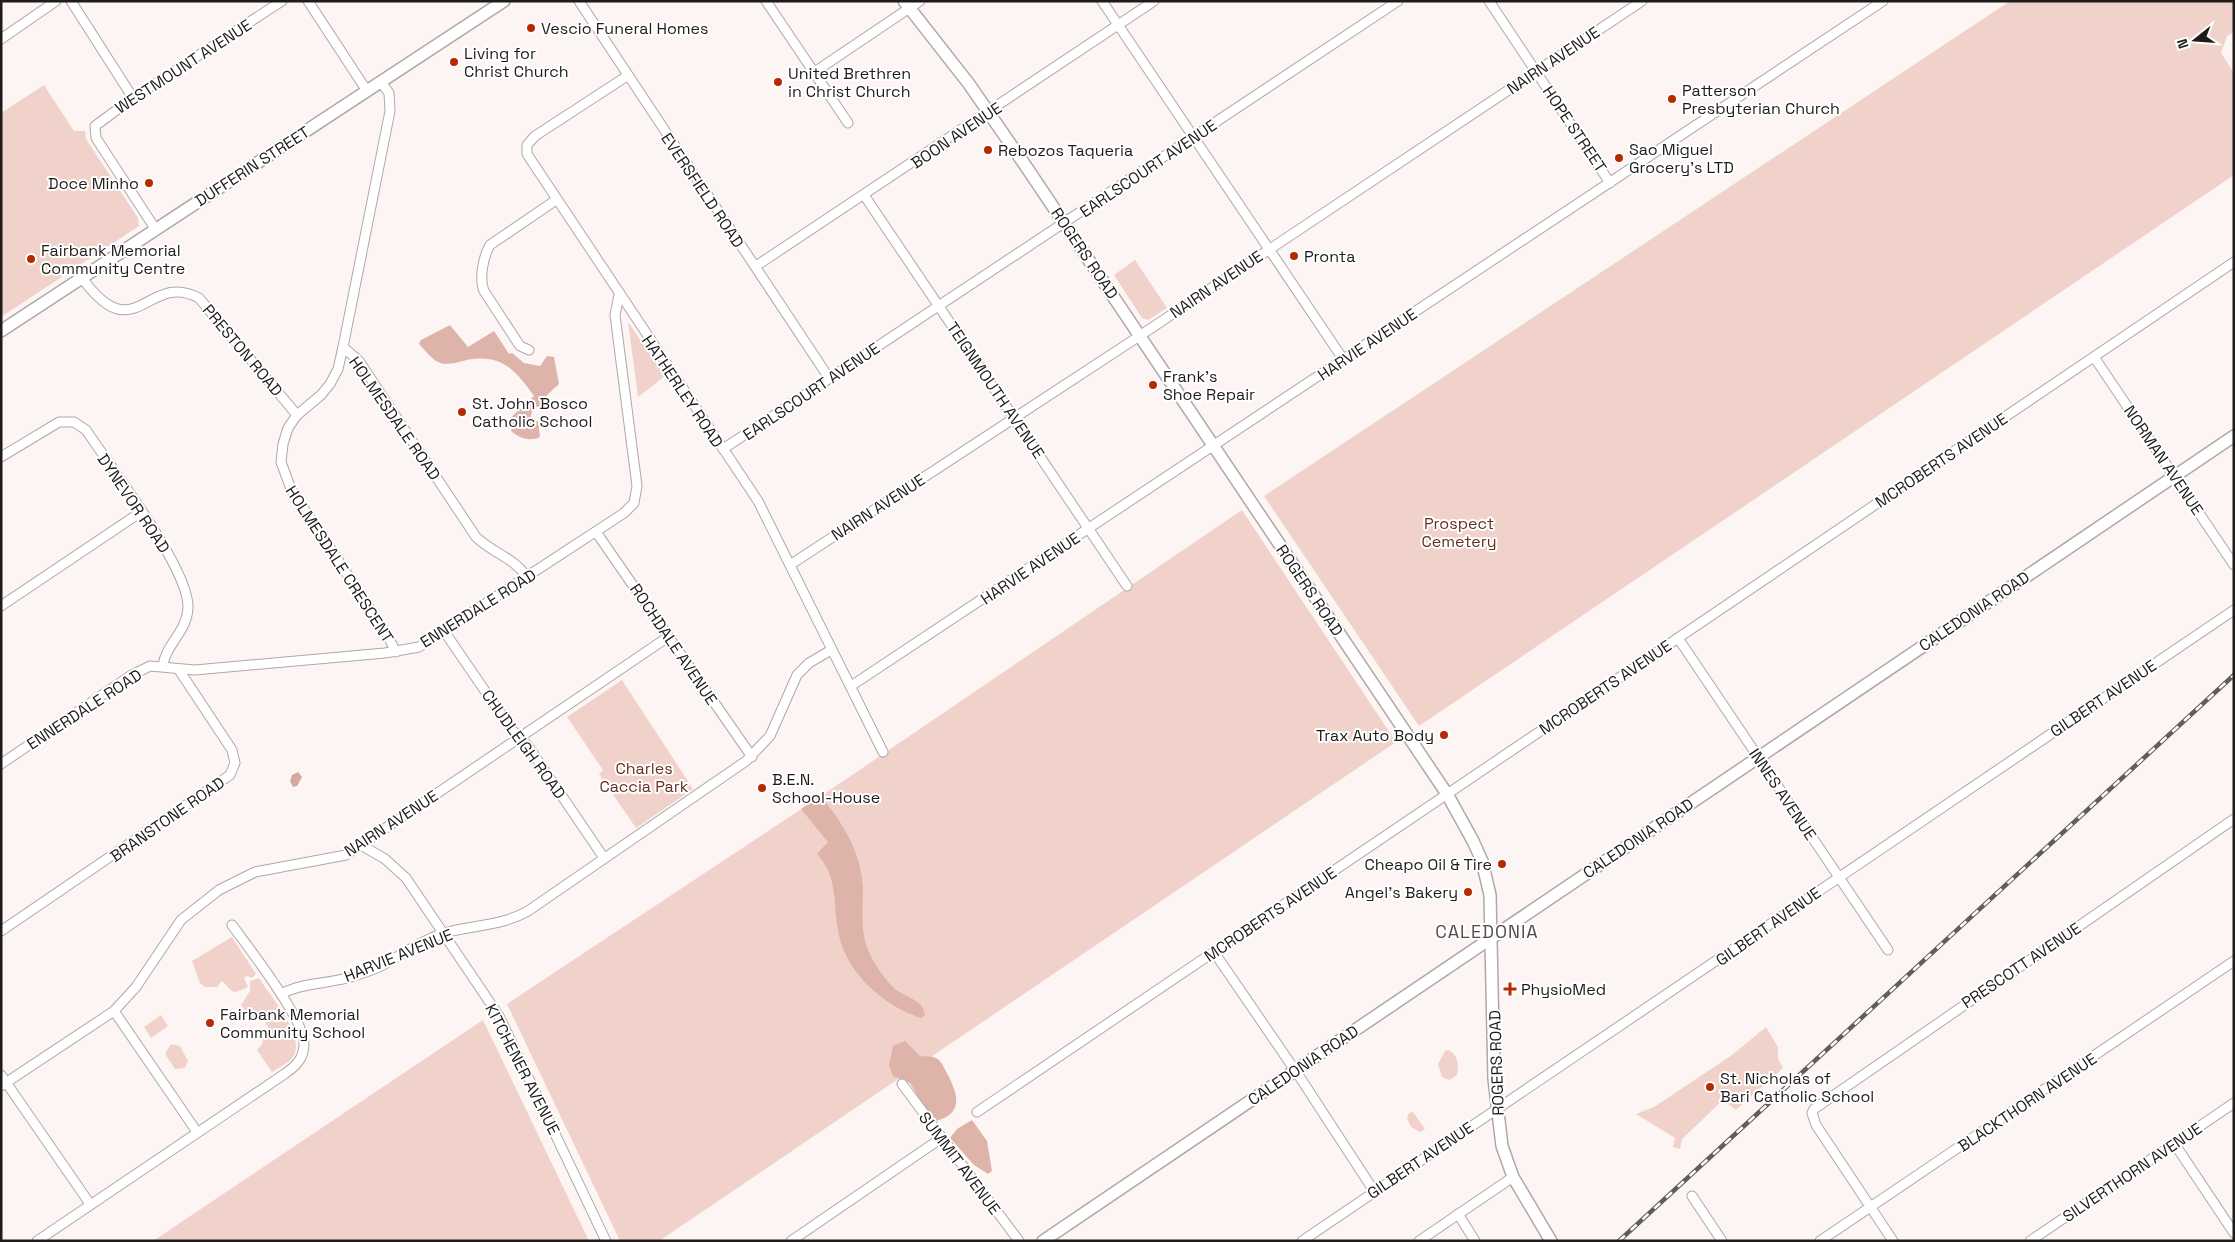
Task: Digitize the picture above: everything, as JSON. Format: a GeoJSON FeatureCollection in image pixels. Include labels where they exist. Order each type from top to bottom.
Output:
{"type":"FeatureCollection","features":[{"type":"Feature","properties":{"kind":"street"},"geometry":{"type":"LineString","coordinates":[[1,38],[56,1]]}},
{"type":"Feature","properties":{"kind":"street"},"geometry":{"type":"LineString","coordinates":[[71,1],[133,98]]}},
{"type":"Feature","properties":{"kind":"street","name":"WESTMOUNT AVENUE"},"geometry":{"type":"LineString","coordinates":[[156,230],[96,138],[94,132],[98,124],[133,98],[282,1]]}},
{"type":"Feature","properties":{"kind":"street"},"geometry":{"type":"LineString","coordinates":[[308,1],[367,91]]}},
{"type":"Feature","properties":{"kind":"street","name":"DUFFERIN STREET"},"geometry":{"type":"LineString","coordinates":[[1,331],[504,1]]}},
{"type":"Feature","properties":{"kind":"street","name":"EVERSFIELD ROAD"},"geometry":{"type":"LineString","coordinates":[[579,1],[829,378]]}},
{"type":"Feature","properties":{"kind":"street"},"geometry":{"type":"LineString","coordinates":[[766,1],[848,123]]}},
{"type":"Feature","properties":{"kind":"street"},"geometry":{"type":"LineString","coordinates":[[814,73],[907,5],[920,1]]}},
{"type":"Feature","properties":{"kind":"street"},"geometry":{"type":"LineString","coordinates":[[1102,1],[1343,359]]}},
{"type":"Feature","properties":{"kind":"street","name":"BOON AVENUE"},"geometry":{"type":"LineString","coordinates":[[756,266],[1154,1]]}},
{"type":"Feature","properties":{"kind":"street","name":"EARLSCOURT AVENUE"},"geometry":{"type":"LineString","coordinates":[[723,449],[1398,1]]}},
{"type":"Feature","properties":{"kind":"street","name":"HOPE STREET"},"geometry":{"type":"LineString","coordinates":[[1489,1],[1610,183]]}},
{"type":"Feature","properties":{"kind":"street","name":"NAIRN AVENUE"},"geometry":{"type":"LineString","coordinates":[[790,565],[1141,335],[1642,1]]}},
{"type":"Feature","properties":{"kind":"street","name":"HARVIE AVENUE"},"geometry":{"type":"LineString","coordinates":[[850,686],[1883,1]]}},
{"type":"Feature","properties":{"kind":"street","name":"ROGERS ROAD"},"geometry":{"type":"LineString","coordinates":[[907,5],[989,112],[1141,335],[1447,794],[1473,840],[1482,861],[1490,895],[1496,1108],[1502,1146],[1513,1177],[1551,1241]]}},
{"type":"Feature","properties":{"kind":"street","name":"HATHERLEY ROAD"},"geometry":{"type":"LineString","coordinates":[[627,76],[535,136],[528,142],[526,150],[556,200],[758,501],[883,752]]}},
{"type":"Feature","properties":{"kind":"street","name":"HOLMESDALE ROAD"},"geometry":{"type":"LineString","coordinates":[[381,82],[388,94],[390,111],[343,348],[359,361],[476,537],[495,552],[512,560],[527,577]]}},
{"type":"Feature","properties":{"kind":"street","name":"TEIGNMOUTH AVENUE"},"geometry":{"type":"LineString","coordinates":[[864,195],[1127,586]]}},
{"type":"Feature","properties":{"kind":"street"},"geometry":{"type":"LineString","coordinates":[[529,350],[520,346],[484,291],[482,282],[483,272],[490,245],[556,200]]}},
{"type":"Feature","properties":{"kind":"street","name":"MCROBERTS AVENUE"},"geometry":{"type":"LineString","coordinates":[[977,1112],[2234,262]]}},
{"type":"Feature","properties":{"kind":"street","name":"PRESTON ROAD"},"geometry":{"type":"LineString","coordinates":[[82,278],[99,300],[114,308],[136,308],[161,294],[174,290],[186,292],[199,298],[297,415]]}},
{"type":"Feature","properties":{"kind":"street","name":"ENNERDALE ROAD"},"geometry":{"type":"LineString","coordinates":[[1,764],[135,673],[150,666],[163,666],[179,670],[396,652],[418,647],[624,513],[634,503],[636,478],[615,315],[619,295]]}},
{"type":"Feature","properties":{"kind":"street","name":"HOLMESDALE CRESCENT"},"geometry":{"type":"LineString","coordinates":[[343,348],[338,369],[330,384],[322,394],[297,415],[288,428],[283,444],[281,462],[286,480],[386,633],[396,652]]}},
{"type":"Feature","properties":{"kind":"street","name":"NORMAN AVENUE"},"geometry":{"type":"LineString","coordinates":[[2094,357],[2234,565]]}},
{"type":"Feature","properties":{"kind":"street","name":"DYNEVOR ROAD"},"geometry":{"type":"LineString","coordinates":[[1,458],[54,424],[64,421],[74,422],[86,430],[177,568],[188,598],[187,617],[182,632],[165,655],[163,666]]}},
{"type":"Feature","properties":{"kind":"street","name":"CALEDONIA ROAD"},"geometry":{"type":"LineString","coordinates":[[1043,1241],[2234,436]]}},
{"type":"Feature","properties":{"kind":"street"},"geometry":{"type":"LineString","coordinates":[[1,606],[141,512]]}},
{"type":"Feature","properties":{"kind":"street","name":"ROCHDALE AVENUE"},"geometry":{"type":"LineString","coordinates":[[596,532],[752,756]]}},
{"type":"Feature","properties":{"kind":"street","name":"GILBERT AVENUE"},"geometry":{"type":"LineString","coordinates":[[1302,1241],[2234,610]]}},
{"type":"Feature","properties":{"kind":"street","name":"CHUDLEIGH ROAD"},"geometry":{"type":"LineString","coordinates":[[444,631],[511,729],[520,737],[604,858]]}},
{"type":"Feature","properties":{"kind":"street","name":"NAIRN AVENUE"},"geometry":{"type":"LineString","coordinates":[[3,1081],[114,1011],[136,988],[181,920],[226,885],[256,872],[275,867],[336,858],[361,845],[668,637]]}},
{"type":"Feature","properties":{"kind":"street","name":"INNES AVENUE"},"geometry":{"type":"LineString","coordinates":[[1678,638],[1888,950]]}},
{"type":"Feature","properties":{"kind":"street","name":"HARVIE AVENUE"},"geometry":{"type":"LineString","coordinates":[[280,994],[297,988],[366,972],[444,933],[510,920],[519,916],[752,756],[770,736],[796,675],[809,663],[831,650]]}},
{"type":"Feature","properties":{"kind":"street","name":"BRANSTONE ROAD"},"geometry":{"type":"LineString","coordinates":[[1,931],[230,775],[235,763],[232,750],[179,670]]}},
{"type":"Feature","properties":{"kind":"street","name":"PRESCOTT AVENUE"},"geometry":{"type":"LineString","coordinates":[[1871,1208],[1816,1125],[1812,1113],[1821,1103],[2234,819]]}},
{"type":"Feature","properties":{"kind":"street","name":"KITCHENER AVENUE"},"geometry":{"type":"LineString","coordinates":[[361,845],[385,859],[404,876],[444,933],[505,1027],[606,1241]]}},
{"type":"Feature","properties":{"kind":"street"},"geometry":{"type":"LineString","coordinates":[[37,1241],[288,1072],[299,1061],[304,1046],[304,1038],[280,994],[232,924]]}},
{"type":"Feature","properties":{"kind":"street"},"geometry":{"type":"LineString","coordinates":[[1214,952],[1296,1071],[1374,1191]]}},
{"type":"Feature","properties":{"kind":"street","name":"BLACKTHORN AVENUE"},"geometry":{"type":"LineString","coordinates":[[1820,1241],[2234,961]]}},
{"type":"Feature","properties":{"kind":"street"},"geometry":{"type":"LineString","coordinates":[[114,1011],[197,1132]]}},
{"type":"Feature","properties":{"kind":"street"},"geometry":{"type":"LineString","coordinates":[[3,1081],[90,1204]]}},
{"type":"Feature","properties":{"kind":"street","name":"SUMMIT AVENUE"},"geometry":{"type":"LineString","coordinates":[[902,1084],[940,1138],[1019,1241]]}},
{"type":"Feature","properties":{"kind":"street","name":"SILVERTHORN AVENUE"},"geometry":{"type":"LineString","coordinates":[[2030,1241],[2234,1103]]}},
{"type":"Feature","properties":{"kind":"street"},"geometry":{"type":"LineString","coordinates":[[791,1241],[940,1138]]}},
{"type":"Feature","properties":{"kind":"street"},"geometry":{"type":"LineString","coordinates":[[2174,1143],[2234,1233]]}},
{"type":"Feature","properties":{"kind":"street"},"geometry":{"type":"LineString","coordinates":[[1419,1241],[1513,1177]]}},
{"type":"Feature","properties":{"kind":"street"},"geometry":{"type":"LineString","coordinates":[[1692,1196],[1722,1241]]}},
{"type":"Feature","properties":{"kind":"street"},"geometry":{"type":"LineString","coordinates":[[1871,1208],[1893,1241]]}},
{"type":"Feature","properties":{"kind":"street"},"geometry":{"type":"LineString","coordinates":[[1458,1214],[1475,1241]]}},
{"type":"Feature","properties":{"kind":"green space","name":"Prospect Cemetery"},"geometry":{"type":"Polygon","coordinates":[[[2010,1],[2234,1],[2234,32],[2227,36],[2221,53],[2234,73],[2234,175],[1419,726],[1264,496],[2010,1]]]}},
{"type":"Feature","properties":{"kind":"green space"},"geometry":{"type":"Polygon","coordinates":[[[44,85],[74,131],[85,131],[86,139],[138,218],[139,226],[1,317],[1,113],[44,85]]]}},
{"type":"Feature","properties":{"kind":"green space"},"geometry":{"type":"Polygon","coordinates":[[[1135,260],[1167,308],[1148,320],[1142,318],[1114,275],[1135,260]]]}},
{"type":"Feature","properties":{"kind":"green space"},"geometry":{"type":"Polygon","coordinates":[[[628,322],[665,376],[638,397],[628,322]]]}},
{"type":"Feature","properties":{"kind":"green space"},"geometry":{"type":"Polygon","coordinates":[[[1242,510],[1396,742],[659,1241],[620,1241],[507,1004],[833,788],[1242,510]]]}},
{"type":"Feature","properties":{"kind":"green space","name":"Charles Caccia Park"},"geometry":{"type":"Polygon","coordinates":[[[622,680],[693,789],[636,828],[599,774],[603,770],[567,717],[622,680]]]}},
{"type":"Feature","properties":{"kind":"green space"},"geometry":{"type":"Polygon","coordinates":[[[232,937],[256,974],[252,978],[247,976],[244,978],[248,987],[235,992],[222,981],[217,987],[205,987],[200,983],[192,961],[232,937]]]}},
{"type":"Feature","properties":{"kind":"green space"},"geometry":{"type":"Polygon","coordinates":[[[259,978],[286,1017],[295,1040],[296,1050],[292,1058],[272,1072],[257,1050],[263,1043],[261,1035],[270,1030],[261,1016],[253,1022],[241,1005],[250,991],[250,981],[259,978]]]}},
{"type":"Feature","properties":{"kind":"green space"},"geometry":{"type":"Polygon","coordinates":[[[161,1015],[168,1026],[151,1038],[144,1027],[161,1015]]]}},
{"type":"Feature","properties":{"kind":"green space"},"geometry":{"type":"Polygon","coordinates":[[[483,1020],[589,1241],[153,1241],[483,1020]]]}},
{"type":"Feature","properties":{"kind":"green space"},"geometry":{"type":"Polygon","coordinates":[[[1766,1027],[1778,1047],[1778,1058],[1783,1068],[1736,1110],[1723,1100],[1682,1139],[1680,1149],[1673,1147],[1675,1138],[1636,1114],[1654,1107],[1732,1055],[1766,1027]]]}},
{"type":"Feature","properties":{"kind":"green space"},"geometry":{"type":"Polygon","coordinates":[[[171,1044],[180,1046],[188,1061],[185,1068],[175,1069],[165,1054],[171,1044]]]}},
{"type":"Feature","properties":{"kind":"green space"},"geometry":{"type":"Polygon","coordinates":[[[1449,1050],[1455,1055],[1458,1065],[1457,1075],[1450,1080],[1442,1077],[1438,1064],[1445,1051],[1449,1050]]]}},
{"type":"Feature","properties":{"kind":"green space"},"geometry":{"type":"Polygon","coordinates":[[[1413,1112],[1425,1129],[1420,1132],[1411,1127],[1407,1118],[1409,1113],[1413,1112]]]}},
{"type":"Feature","properties":{"kind":"shaded area"},"geometry":{"type":"Polygon","coordinates":[[[450,325],[468,347],[494,331],[509,354],[512,353],[524,363],[540,366],[547,356],[554,357],[559,384],[547,395],[549,406],[533,407],[530,420],[538,421],[540,437],[525,438],[511,431],[512,427],[508,420],[534,396],[521,379],[507,366],[490,359],[467,360],[452,364],[440,363],[419,344],[421,340],[450,325]]]}},
{"type":"Feature","properties":{"kind":"shaded area"},"geometry":{"type":"Polygon","coordinates":[[[298,772],[302,777],[297,786],[293,787],[290,781],[292,775],[298,772]]]}},
{"type":"Feature","properties":{"kind":"shaded area"},"geometry":{"type":"Polygon","coordinates":[[[821,796],[837,817],[855,850],[859,862],[863,888],[863,929],[869,952],[880,972],[891,985],[921,1005],[925,1015],[921,1018],[893,1005],[880,996],[857,973],[848,959],[838,930],[832,880],[824,862],[817,854],[828,842],[801,809],[821,796]]]}},
{"type":"Feature","properties":{"kind":"shaded area"},"geometry":{"type":"Polygon","coordinates":[[[905,1041],[920,1056],[937,1058],[949,1077],[955,1091],[956,1104],[950,1114],[944,1118],[936,1121],[930,1118],[910,1083],[893,1076],[889,1065],[893,1046],[905,1041]]]}},
{"type":"Feature","properties":{"kind":"shaded area"},"geometry":{"type":"Polygon","coordinates":[[[972,1120],[987,1141],[992,1171],[988,1174],[974,1165],[950,1138],[957,1129],[972,1120]]]}},
{"type":"Feature","properties":{"kind":"railway"},"geometry":{"type":"LineString","coordinates":[[1619,1241],[2234,675]]}},
{"type":"Feature","properties":{"kind":"place","name":"Vescio Funeral Homes"},"geometry":{"type":"Point","coordinates":[531,28]}},
{"type":"Feature","properties":{"kind":"place","name":"Living for Christ Church"},"geometry":{"type":"Point","coordinates":[454,62]}},
{"type":"Feature","properties":{"kind":"place","name":"United Brethren in Christ Church"},"geometry":{"type":"Point","coordinates":[778,82]}},
{"type":"Feature","properties":{"kind":"place","name":"Patterson Presbyterian Church"},"geometry":{"type":"Point","coordinates":[1672,99]}},
{"type":"Feature","properties":{"kind":"place","name":"Rebozos Taqueria"},"geometry":{"type":"Point","coordinates":[988,150]}},
{"type":"Feature","properties":{"kind":"place","name":"Sao Miguel Grocery's LTD"},"geometry":{"type":"Point","coordinates":[1619,158]}},
{"type":"Feature","properties":{"kind":"place","name":"Doce Minho"},"geometry":{"type":"Point","coordinates":[149,183]}},
{"type":"Feature","properties":{"kind":"place","name":"Pronta"},"geometry":{"type":"Point","coordinates":[1294,256]}},
{"type":"Feature","properties":{"kind":"place","name":"Fairbank Memorial Community Centre"},"geometry":{"type":"Point","coordinates":[31,259]}},
{"type":"Feature","properties":{"kind":"place","name":"Frank's Shoe Repair"},"geometry":{"type":"Point","coordinates":[1153,385]}},
{"type":"Feature","properties":{"kind":"place","name":"St. John Bosco Catholic School"},"geometry":{"type":"Point","coordinates":[462,412]}},
{"type":"Feature","properties":{"kind":"place","name":"Trax Auto Body"},"geometry":{"type":"Point","coordinates":[1444,735]}},
{"type":"Feature","properties":{"kind":"place","name":"B.E.N. School-House"},"geometry":{"type":"Point","coordinates":[762,788]}},
{"type":"Feature","properties":{"kind":"place","name":"Cheapo Oil & Tire"},"geometry":{"type":"Point","coordinates":[1502,864]}},
{"type":"Feature","properties":{"kind":"place","name":"Angel's Bakery"},"geometry":{"type":"Point","coordinates":[1468,892]}},
{"type":"Feature","properties":{"kind":"place","name":"PhysioMed"},"geometry":{"type":"Point","coordinates":[1510,989]}},
{"type":"Feature","properties":{"kind":"place","name":"Fairbank Memorial Community School"},"geometry":{"type":"Point","coordinates":[210,1023]}},
{"type":"Feature","properties":{"kind":"place","name":"St. Nicholas of Bari Catholic School"},"geometry":{"type":"Point","coordinates":[1710,1087]}},
{"type":"Feature","properties":{"kind":"district","name":"CALEDONIA"},"geometry":{"type":"Point","coordinates":[1487,932]}}]}
